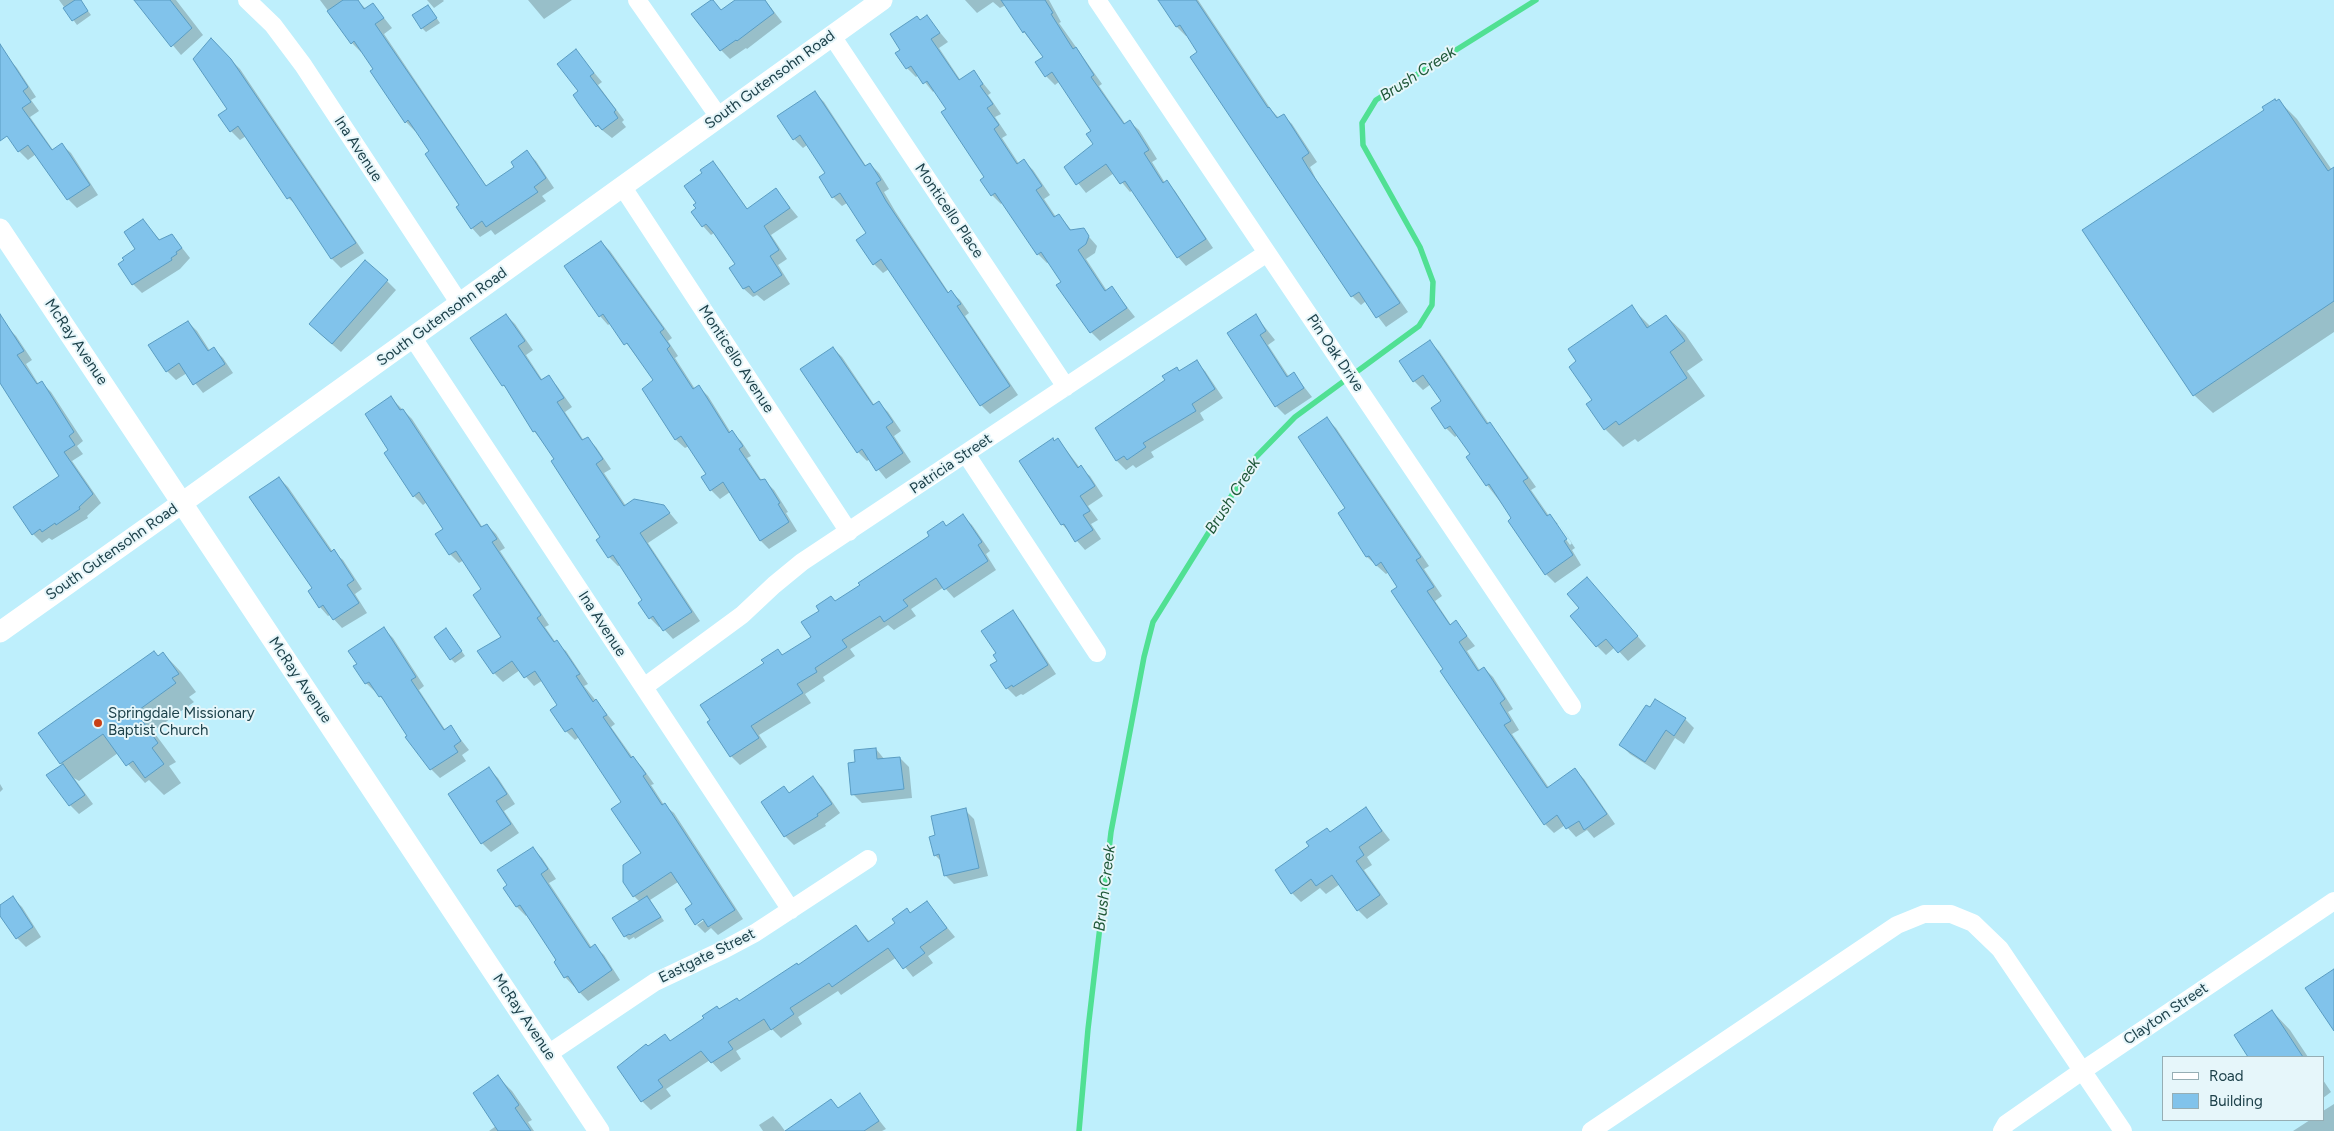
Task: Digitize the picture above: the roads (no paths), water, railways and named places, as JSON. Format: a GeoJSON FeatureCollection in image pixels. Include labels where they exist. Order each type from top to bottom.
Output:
{"type":"FeatureCollection","features":[{"type":"Feature","properties":{"kind":"street","name":"Ina Avenue"},"geometry":{"type":"LineString","coordinates":[[247,0],[273,26],[303,65],[460,304]]}},
{"type":"Feature","properties":{"kind":"street"},"geometry":{"type":"LineString","coordinates":[[637,0],[719,117]]}},
{"type":"Feature","properties":{"kind":"street","name":"South Gutensohn Road"},"geometry":{"type":"LineString","coordinates":[[0,632],[413,338],[882,0]]}},
{"type":"Feature","properties":{"kind":"street","name":"Pin Oak Drive"},"geometry":{"type":"LineString","coordinates":[[1097,0],[1572,706]]}},
{"type":"Feature","properties":{"kind":"street","name":"Monticello Place"},"geometry":{"type":"LineString","coordinates":[[832,36],[1066,387]]}},
{"type":"Feature","properties":{"kind":"street","name":"Monticello Avenue"},"geometry":{"type":"LineString","coordinates":[[622,186],[849,532]]}},
{"type":"Feature","properties":{"kind":"street","name":"McRay Avenue"},"geometry":{"type":"LineString","coordinates":[[0,229],[599,1131]]}},
{"type":"Feature","properties":{"kind":"street","name":"Patricia Street"},"geometry":{"type":"LineString","coordinates":[[644,687],[742,615],[774,584],[802,562],[1268,253]]}},
{"type":"Feature","properties":{"kind":"street","name":"Ina Avenue"},"geometry":{"type":"LineString","coordinates":[[413,338],[791,910]]}},
{"type":"Feature","properties":{"kind":"street"},"geometry":{"type":"LineString","coordinates":[[966,454],[1097,653]]}},
{"type":"Feature","properties":{"kind":"street","name":"Eastgate Street"},"geometry":{"type":"LineString","coordinates":[[548,1054],[655,982],[726,950],[868,859]]}},
{"type":"Feature","properties":{"kind":"street","name":"Clayton Street"},"geometry":{"type":"LineString","coordinates":[[2002,1131],[2006,1124],[2082,1071],[2334,901]]}},
{"type":"Feature","properties":{"kind":"street"},"geometry":{"type":"LineString","coordinates":[[1591,1131],[1897,925],[1924,914],[1951,914],[1973,923],[2000,949],[2122,1131]]}},
{"type":"Feature","properties":{"kind":"waterway","name":"Brush Creek"},"geometry":{"type":"LineString","coordinates":[[1079,1131],[1088,1029],[1111,832],[1144,657],[1153,622],[1255,458],[1295,417],[1419,326],[1432,305],[1433,282],[1420,247],[1363,145],[1362,123],[1376,100],[1536,0]]}},
{"type":"Feature","properties":{"kind":"place","name":"Springdale Missionary Baptist Church"},"geometry":{"type":"Point","coordinates":[98,723]}}]}
